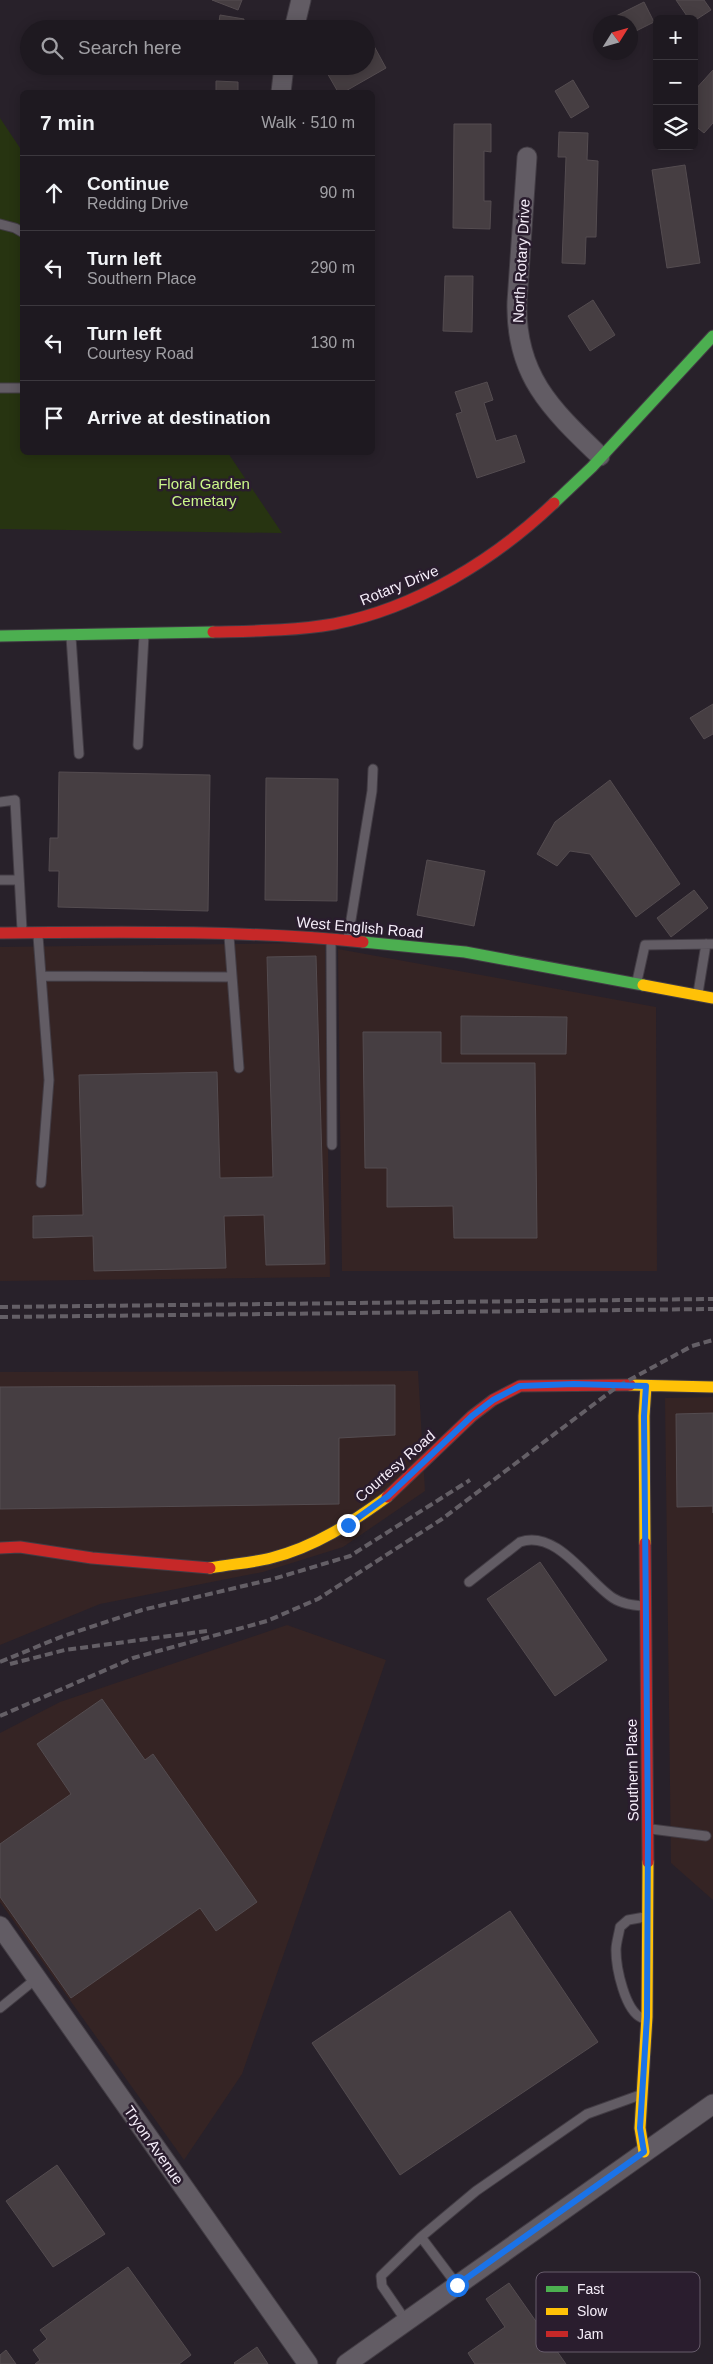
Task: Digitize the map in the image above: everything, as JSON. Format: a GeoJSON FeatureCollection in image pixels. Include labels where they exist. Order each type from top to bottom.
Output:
{"type":"FeatureCollection","features":[{"type":"Feature","properties":{"kind":"street"},"geometry":{"type":"LineString","coordinates":[[296,20],[301,0]]}},
{"type":"Feature","properties":{"kind":"street"},"geometry":{"type":"LineString","coordinates":[[281,90],[283,75]]}},
{"type":"Feature","properties":{"kind":"street","name":"North Rotary Drive"},"geometry":{"type":"LineString","coordinates":[[527,157],[516,322],[522,351],[538,390],[568,425],[600,456]]}},
{"type":"Feature","properties":{"kind":"street","name":"Rotary Drive"},"geometry":{"type":"LineString","coordinates":[[0,636],[71,636],[144,632],[260,631],[303,628],[342,622],[394,606],[452,579],[516,537],[566,493],[713,336]]}},
{"type":"Feature","properties":{"kind":"street","name":"West English Road"},"geometry":{"type":"LineString","coordinates":[[0,933],[229,933],[347,940],[465,952],[713,998]]}},
{"type":"Feature","properties":{"kind":"street","name":"Courtesy Road"},"geometry":{"type":"LineString","coordinates":[[0,1548],[20,1547],[92,1558],[208,1568],[271,1558],[313,1544],[348,1525],[388,1496],[472,1416],[493,1400],[520,1386],[574,1384],[713,1387]]}},
{"type":"Feature","properties":{"kind":"street","name":"Southern Place"},"geometry":{"type":"LineString","coordinates":[[644,2152],[640,2128],[647,2020],[635,1983],[647,1917],[648,1829],[644,1416],[646,1386]]}},
{"type":"Feature","properties":{"kind":"street","name":"Tryon Avenue"},"geometry":{"type":"LineString","coordinates":[[0,1926],[308,2364]]}},
{"type":"Feature","properties":{"kind":"street"},"geometry":{"type":"LineString","coordinates":[[346,2364],[713,2104]]}},
{"type":"Feature","properties":{"kind":"lane"},"geometry":{"type":"LineString","coordinates":[[0,224],[20,231]]}},
{"type":"Feature","properties":{"kind":"lane"},"geometry":{"type":"LineString","coordinates":[[0,388],[20,388]]}},
{"type":"Feature","properties":{"kind":"lane"},"geometry":{"type":"LineString","coordinates":[[138,745],[144,632]]}},
{"type":"Feature","properties":{"kind":"lane"},"geometry":{"type":"LineString","coordinates":[[71,636],[79,754]]}},
{"type":"Feature","properties":{"kind":"lane"},"geometry":{"type":"LineString","coordinates":[[347,940],[372,791],[373,769]]}},
{"type":"Feature","properties":{"kind":"lane"},"geometry":{"type":"LineString","coordinates":[[0,802],[15,800],[22,933]]}},
{"type":"Feature","properties":{"kind":"lane"},"geometry":{"type":"LineString","coordinates":[[0,880],[20,880]]}},
{"type":"Feature","properties":{"kind":"lane"},"geometry":{"type":"LineString","coordinates":[[38,933],[49,1080],[41,1183]]}},
{"type":"Feature","properties":{"kind":"lane"},"geometry":{"type":"LineString","coordinates":[[229,933],[239,1068]]}},
{"type":"Feature","properties":{"kind":"lane"},"geometry":{"type":"LineString","coordinates":[[331,939],[332,1144]]}},
{"type":"Feature","properties":{"kind":"lane"},"geometry":{"type":"LineString","coordinates":[[637,984],[645,945],[709,944],[697,995]]}},
{"type":"Feature","properties":{"kind":"lane"},"geometry":{"type":"LineString","coordinates":[[41,976],[232,977]]}},
{"type":"Feature","properties":{"kind":"lane"},"geometry":{"type":"LineString","coordinates":[[469,1582],[520,1542],[530,1540],[543,1542],[575,1561],[613,1598],[630,1605],[646,1607]]}},
{"type":"Feature","properties":{"kind":"lane"},"geometry":{"type":"LineString","coordinates":[[648,1829],[706,1836]]}},
{"type":"Feature","properties":{"kind":"lane"},"geometry":{"type":"LineString","coordinates":[[647,1917],[628,1920],[620,1927],[616,1951],[635,1983],[632,2011],[647,2020]]}},
{"type":"Feature","properties":{"kind":"lane"},"geometry":{"type":"LineString","coordinates":[[0,2008],[37,1978]]}},
{"type":"Feature","properties":{"kind":"lane"},"geometry":{"type":"LineString","coordinates":[[406,2321],[382,2286],[381,2276],[421,2237],[476,2191],[588,2114],[642,2095]]}},
{"type":"Feature","properties":{"kind":"lane"},"geometry":{"type":"LineString","coordinates":[[421,2237],[457,2285]]}},
{"type":"Feature","properties":{"kind":"shaded area"},"geometry":{"type":"Polygon","coordinates":[[[325,943],[330,1277],[0,1281],[0,947],[325,943]]]}},
{"type":"Feature","properties":{"kind":"shaded area"},"geometry":{"type":"Polygon","coordinates":[[[338,949],[656,1007],[657,1271],[342,1271],[338,949]]]}},
{"type":"Feature","properties":{"kind":"shaded area"},"geometry":{"type":"Polygon","coordinates":[[[418,1371],[425,1491],[343,1547],[263,1572],[100,1604],[0,1645],[0,1372],[418,1371]]]}},
{"type":"Feature","properties":{"kind":"shaded area"},"geometry":{"type":"Polygon","coordinates":[[[713,1397],[713,1900],[671,1863],[665,1398],[713,1397]]]}},
{"type":"Feature","properties":{"kind":"shaded area"},"geometry":{"type":"Polygon","coordinates":[[[287,1625],[386,1660],[242,2074],[184,2160],[0,1902],[0,1733],[60,1702],[287,1625]]]}},
{"type":"Feature","properties":{"kind":"green space","name":"Floral Garden Cemetary"},"geometry":{"type":"Polygon","coordinates":[[[0,118],[20,148],[20,455],[229,455],[282,533],[0,529],[0,118]]]}},
{"type":"Feature","properties":{"kind":"building"},"geometry":{"type":"Polygon","coordinates":[[[212,0],[242,0],[238,10],[212,0]]]}},
{"type":"Feature","properties":{"kind":"building"},"geometry":{"type":"Polygon","coordinates":[[[676,0],[704,0],[711,10],[698,18],[698,15],[686,15],[676,0]]]}},
{"type":"Feature","properties":{"kind":"building"},"geometry":{"type":"Polygon","coordinates":[[[644,2],[653,22],[638,30],[638,15],[618,15],[644,2]]]}},
{"type":"Feature","properties":{"kind":"building"},"geometry":{"type":"Polygon","coordinates":[[[220,15],[244,19],[244,20],[219,20],[220,15]]]}},
{"type":"Feature","properties":{"kind":"building"},"geometry":{"type":"Polygon","coordinates":[[[375,48],[386,68],[375,74],[375,48]]]}},
{"type":"Feature","properties":{"kind":"building"},"geometry":{"type":"Polygon","coordinates":[[[713,70],[713,123],[704,133],[698,128],[698,87],[713,70]]]}},
{"type":"Feature","properties":{"kind":"building"},"geometry":{"type":"Polygon","coordinates":[[[328,75],[374,75],[348,90],[337,90],[328,75]]]}},
{"type":"Feature","properties":{"kind":"building"},"geometry":{"type":"Polygon","coordinates":[[[573,80],[589,107],[571,118],[555,91],[573,80]]]}},
{"type":"Feature","properties":{"kind":"building"},"geometry":{"type":"Polygon","coordinates":[[[216,81],[238,82],[238,90],[216,90],[216,81]]]}},
{"type":"Feature","properties":{"kind":"building"},"geometry":{"type":"Polygon","coordinates":[[[454,124],[491,124],[491,152],[484,151],[484,201],[491,201],[490,229],[453,228],[454,124]]]}},
{"type":"Feature","properties":{"kind":"building"},"geometry":{"type":"Polygon","coordinates":[[[559,132],[588,133],[587,160],[598,161],[596,237],[586,237],[585,264],[562,263],[566,157],[558,157],[559,132]]]}},
{"type":"Feature","properties":{"kind":"building"},"geometry":{"type":"Polygon","coordinates":[[[685,165],[700,263],[667,268],[652,170],[685,165]]]}},
{"type":"Feature","properties":{"kind":"building"},"geometry":{"type":"Polygon","coordinates":[[[445,276],[473,276],[472,332],[443,331],[445,276]]]}},
{"type":"Feature","properties":{"kind":"building"},"geometry":{"type":"Polygon","coordinates":[[[593,300],[615,335],[590,351],[568,316],[593,300]]]}},
{"type":"Feature","properties":{"kind":"building"},"geometry":{"type":"Polygon","coordinates":[[[487,382],[493,400],[484,403],[496,441],[516,435],[525,462],[477,478],[456,414],[462,412],[455,392],[487,382]]]}},
{"type":"Feature","properties":{"kind":"building"},"geometry":{"type":"Polygon","coordinates":[[[713,704],[713,734],[704,739],[690,718],[713,704]]]}},
{"type":"Feature","properties":{"kind":"building"},"geometry":{"type":"Polygon","coordinates":[[[59,772],[210,775],[208,911],[58,907],[59,871],[49,871],[50,838],[58,838],[59,772]]]}},
{"type":"Feature","properties":{"kind":"building"},"geometry":{"type":"Polygon","coordinates":[[[266,778],[338,779],[337,901],[265,900],[266,778]]]}},
{"type":"Feature","properties":{"kind":"building"},"geometry":{"type":"Polygon","coordinates":[[[610,780],[680,884],[636,917],[590,854],[570,851],[557,866],[537,854],[555,822],[610,780]]]}},
{"type":"Feature","properties":{"kind":"building"},"geometry":{"type":"Polygon","coordinates":[[[427,860],[485,871],[474,926],[417,915],[427,860]]]}},
{"type":"Feature","properties":{"kind":"building"},"geometry":{"type":"Polygon","coordinates":[[[694,890],[708,908],[671,937],[657,918],[694,890]]]}},
{"type":"Feature","properties":{"kind":"building"},"geometry":{"type":"Polygon","coordinates":[[[316,956],[325,1264],[266,1265],[264,1215],[224,1216],[226,1268],[94,1271],[93,1236],[33,1238],[33,1216],[83,1215],[79,1075],[217,1072],[220,1178],[273,1177],[267,957],[316,956]]]}},
{"type":"Feature","properties":{"kind":"building"},"geometry":{"type":"Polygon","coordinates":[[[461,1016],[567,1017],[566,1054],[461,1054],[461,1016]]]}},
{"type":"Feature","properties":{"kind":"building"},"geometry":{"type":"Polygon","coordinates":[[[363,1032],[441,1032],[441,1063],[535,1063],[537,1238],[454,1238],[453,1206],[387,1207],[387,1168],[365,1168],[363,1032]]]}},
{"type":"Feature","properties":{"kind":"building"},"geometry":{"type":"Polygon","coordinates":[[[395,1385],[395,1435],[339,1438],[339,1504],[0,1509],[0,1387],[395,1385]]]}},
{"type":"Feature","properties":{"kind":"building"},"geometry":{"type":"Polygon","coordinates":[[[713,1413],[713,1506],[677,1507],[676,1414],[713,1413]]]}},
{"type":"Feature","properties":{"kind":"building"},"geometry":{"type":"Polygon","coordinates":[[[540,1562],[607,1660],[555,1696],[487,1599],[540,1562]]]}},
{"type":"Feature","properties":{"kind":"building"},"geometry":{"type":"Polygon","coordinates":[[[102,1699],[145,1760],[153,1754],[257,1902],[216,1931],[200,1908],[71,1998],[0,1897],[0,1844],[71,1794],[37,1744],[102,1699]]]}},
{"type":"Feature","properties":{"kind":"building"},"geometry":{"type":"Polygon","coordinates":[[[510,1911],[598,2042],[400,2175],[312,2043],[510,1911]]]}},
{"type":"Feature","properties":{"kind":"building"},"geometry":{"type":"Polygon","coordinates":[[[57,2165],[105,2234],[53,2267],[6,2201],[57,2165]]]}},
{"type":"Feature","properties":{"kind":"building"},"geometry":{"type":"Polygon","coordinates":[[[128,2267],[191,2355],[179,2364],[35,2364],[40,2360],[33,2350],[47,2339],[40,2330],[128,2267]]]}},
{"type":"Feature","properties":{"kind":"building"},"geometry":{"type":"Polygon","coordinates":[[[509,2283],[536,2321],[536,2352],[558,2352],[566,2364],[475,2364],[468,2353],[505,2327],[486,2299],[509,2283]]]}},
{"type":"Feature","properties":{"kind":"building"},"geometry":{"type":"Polygon","coordinates":[[[257,2347],[268,2364],[234,2363],[257,2347]]]}},
{"type":"Feature","properties":{"kind":"building"},"geometry":{"type":"Polygon","coordinates":[[[6,2350],[16,2364],[0,2364],[0,2355],[6,2350]]]}},
{"type":"Feature","properties":{"kind":"railway"},"geometry":{"type":"LineString","coordinates":[[0,1307],[713,1299]]}},
{"type":"Feature","properties":{"kind":"railway"},"geometry":{"type":"LineString","coordinates":[[0,1317],[713,1309]]}},
{"type":"Feature","properties":{"kind":"railway"},"geometry":{"type":"LineString","coordinates":[[0,1716],[133,1658],[267,1621],[318,1599],[442,1519],[618,1386],[692,1346],[713,1340]]}},
{"type":"Feature","properties":{"kind":"railway"},"geometry":{"type":"LineString","coordinates":[[0,1662],[63,1636],[142,1610],[273,1579],[350,1556],[470,1480]]}},
{"type":"Feature","properties":{"kind":"railway"},"geometry":{"type":"LineString","coordinates":[[10,1664],[65,1650],[207,1631]]}},
{"type":"Feature","properties":{"kind":"traffic: fast"},"geometry":{"type":"LineString","coordinates":[[554,503],[592,467],[713,336]]}},
{"type":"Feature","properties":{"kind":"traffic: fast"},"geometry":{"type":"LineString","coordinates":[[0,636],[213,632]]}},
{"type":"Feature","properties":{"kind":"traffic: fast"},"geometry":{"type":"LineString","coordinates":[[363,942],[465,952],[643,985]]}},
{"type":"Feature","properties":{"kind":"traffic: slow"},"geometry":{"type":"LineString","coordinates":[[643,985],[713,998]]}},
{"type":"Feature","properties":{"kind":"traffic: slow"},"geometry":{"type":"LineString","coordinates":[[630,1385],[713,1387]]}},
{"type":"Feature","properties":{"kind":"traffic: slow"},"geometry":{"type":"LineString","coordinates":[[645,1543],[644,1416],[646,1386]]}},
{"type":"Feature","properties":{"kind":"traffic: slow"},"geometry":{"type":"LineString","coordinates":[[210,1568],[264,1560],[318,1541],[346,1525],[387,1497]]}},
{"type":"Feature","properties":{"kind":"traffic: slow"},"geometry":{"type":"LineString","coordinates":[[644,2152],[640,2128],[647,2017],[648,1862]]}},
{"type":"Feature","properties":{"kind":"traffic: jam"},"geometry":{"type":"LineString","coordinates":[[213,632],[274,630],[334,624],[365,617],[395,606],[424,594],[480,562],[506,544],[554,503]]}},
{"type":"Feature","properties":{"kind":"traffic: jam"},"geometry":{"type":"LineString","coordinates":[[0,933],[136,932],[272,935],[363,942]]}},
{"type":"Feature","properties":{"kind":"traffic: jam"},"geometry":{"type":"LineString","coordinates":[[387,1497],[472,1416],[493,1400],[520,1386],[630,1385]]}},
{"type":"Feature","properties":{"kind":"traffic: jam"},"geometry":{"type":"LineString","coordinates":[[645,1543],[648,1862]]}},
{"type":"Feature","properties":{"kind":"traffic: jam"},"geometry":{"type":"LineString","coordinates":[[0,1548],[20,1547],[92,1558],[210,1568]]}},
{"type":"Feature","properties":{"kind":"route"},"geometry":{"type":"LineString","coordinates":[[348,1525],[388,1496],[472,1416],[493,1400],[520,1386],[574,1384],[646,1386],[644,1416],[648,1829],[647,2017],[640,2128],[644,2152],[457,2285]]}}]}
